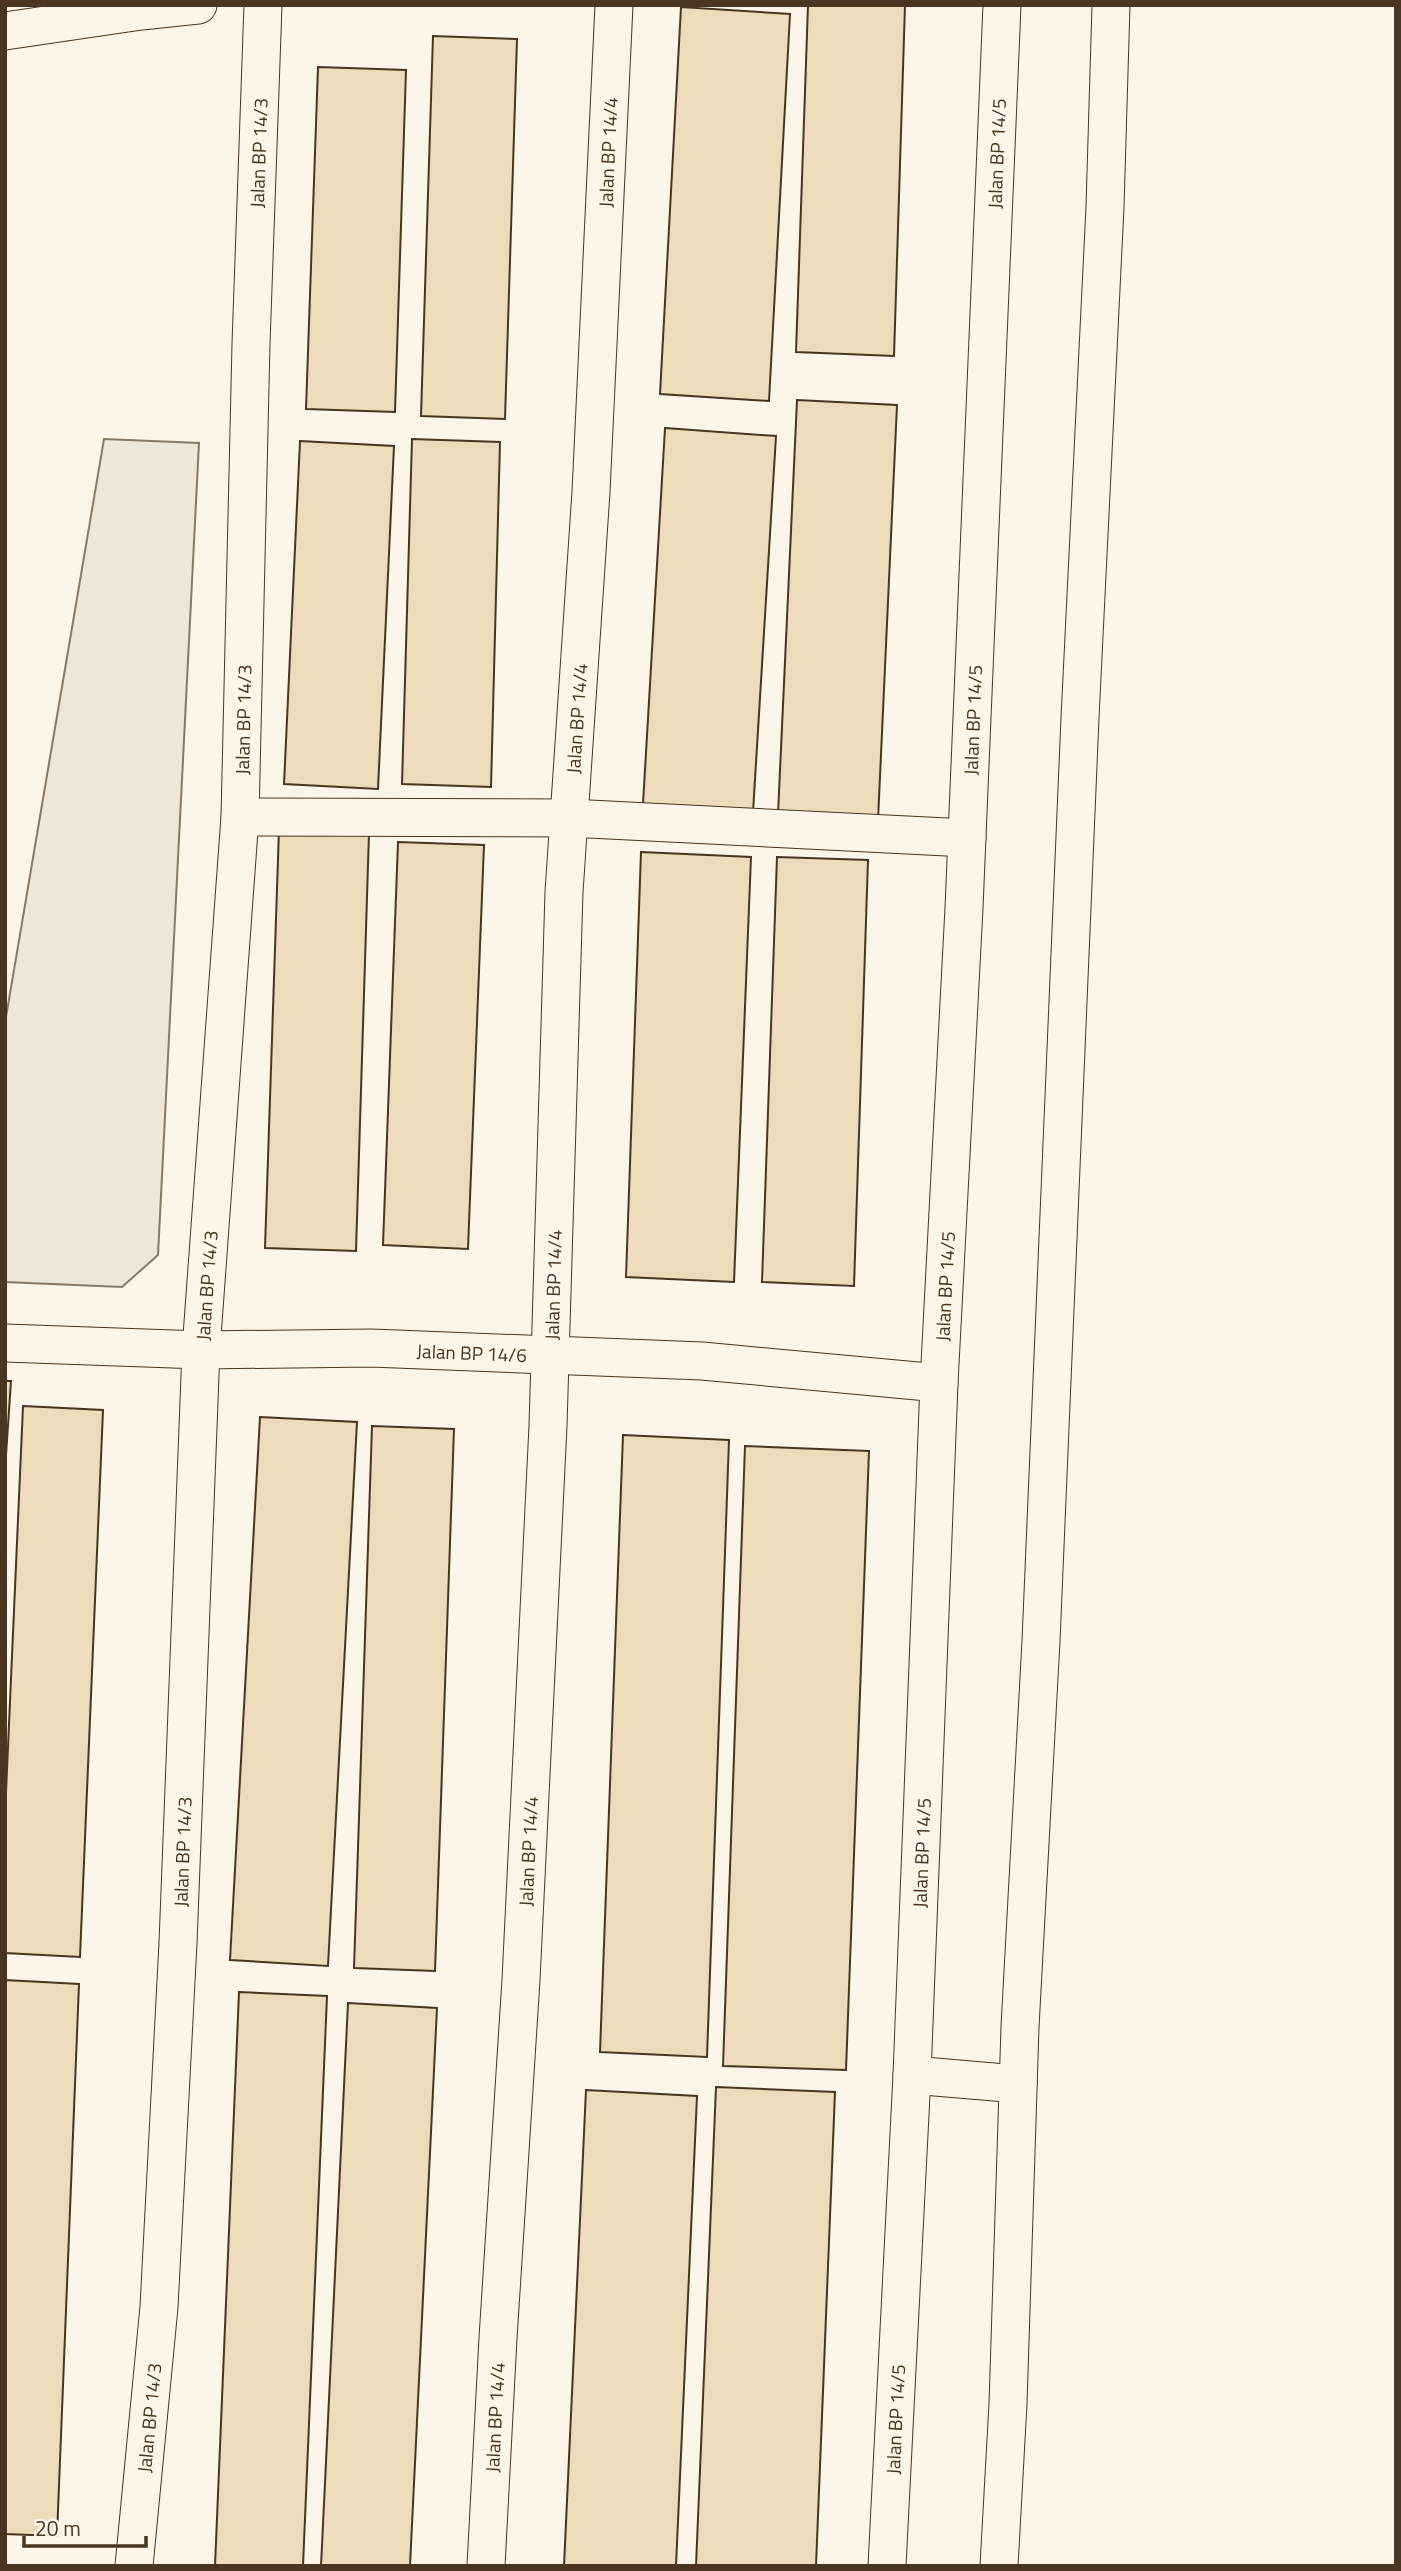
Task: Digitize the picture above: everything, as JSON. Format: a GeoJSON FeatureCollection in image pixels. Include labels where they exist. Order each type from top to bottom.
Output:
{"type":"FeatureCollection","features":[{"type":"Feature","properties":{"kind":"street"},"geometry":{"type":"LineString","coordinates":[[5,32],[198,5]]}},
{"type":"Feature","properties":{"kind":"street","name":"Jalan BP 14/3"},"geometry":{"type":"LineString","coordinates":[[134,2566],[159,2307],[178,1943],[201,1350],[240,817],[251,344],[263,5]]}},
{"type":"Feature","properties":{"kind":"street","name":"Jalan BP 14/4"},"geometry":{"type":"LineString","coordinates":[[486,2566],[522,1980],[551,1357],[564,892],[591,492],[614,5]]}},
{"type":"Feature","properties":{"kind":"street","name":"Jalan BP 14/5"},"geometry":{"type":"LineString","coordinates":[[887,2566],[912,2075],[939,1383],[967,838],[1002,5]]}},
{"type":"Feature","properties":{"kind":"street"},"geometry":{"type":"LineString","coordinates":[[999,2566],[1008,2404],[1018,2084],[1105,207],[1111,5]]}},
{"type":"Feature","properties":{"kind":"street"},"geometry":{"type":"LineString","coordinates":[[240,817],[569,818],[967,838]]}},
{"type":"Feature","properties":{"kind":"street","name":"Jalan BP 14/6"},"geometry":{"type":"LineString","coordinates":[[5,1343],[201,1350],[371,1348],[702,1361],[939,1383]]}},
{"type":"Feature","properties":{"kind":"street"},"geometry":{"type":"LineString","coordinates":[[912,2075],[1018,2084]]}},
{"type":"Feature","properties":{"kind":"shaded area"},"geometry":{"type":"Polygon","coordinates":[[[104,439],[199,443],[158,1255],[122,1287],[5,1282],[5,1023],[104,439]]]}},
{"type":"Feature","properties":{"kind":"building"},"geometry":{"type":"Polygon","coordinates":[[[808,5],[905,5],[894,356],[796,352],[808,5]]]}},
{"type":"Feature","properties":{"kind":"building"},"geometry":{"type":"Polygon","coordinates":[[[681,7],[790,14],[769,401],[660,394],[681,7]]]}},
{"type":"Feature","properties":{"kind":"building"},"geometry":{"type":"Polygon","coordinates":[[[433,36],[517,39],[505,419],[421,416],[433,36]]]}},
{"type":"Feature","properties":{"kind":"building"},"geometry":{"type":"Polygon","coordinates":[[[318,67],[406,70],[395,412],[306,409],[318,67]]]}},
{"type":"Feature","properties":{"kind":"building"},"geometry":{"type":"Polygon","coordinates":[[[797,400],[897,405],[878,820],[778,814],[797,400]]]}},
{"type":"Feature","properties":{"kind":"building"},"geometry":{"type":"Polygon","coordinates":[[[665,428],[776,436],[753,812],[643,804],[665,428]]]}},
{"type":"Feature","properties":{"kind":"building"},"geometry":{"type":"Polygon","coordinates":[[[412,439],[500,442],[491,787],[402,784],[412,439]]]}},
{"type":"Feature","properties":{"kind":"building"},"geometry":{"type":"Polygon","coordinates":[[[300,441],[394,446],[378,789],[284,784],[300,441]]]}},
{"type":"Feature","properties":{"kind":"building"},"geometry":{"type":"Polygon","coordinates":[[[279,829],[369,833],[356,1251],[265,1248],[279,829]]]}},
{"type":"Feature","properties":{"kind":"building"},"geometry":{"type":"Polygon","coordinates":[[[398,842],[484,845],[468,1249],[383,1245],[398,842]]]}},
{"type":"Feature","properties":{"kind":"building"},"geometry":{"type":"Polygon","coordinates":[[[641,852],[751,857],[734,1282],[626,1277],[641,852]]]}},
{"type":"Feature","properties":{"kind":"building"},"geometry":{"type":"Polygon","coordinates":[[[777,857],[868,860],[854,1286],[762,1282],[777,857]]]}},
{"type":"Feature","properties":{"kind":"building"},"geometry":{"type":"Polygon","coordinates":[[[5,1381],[11,1381],[5,1470],[5,1381]]]}},
{"type":"Feature","properties":{"kind":"building"},"geometry":{"type":"Polygon","coordinates":[[[23,1406],[103,1410],[80,1957],[5,1953],[5,1815],[23,1406]]]}},
{"type":"Feature","properties":{"kind":"building"},"geometry":{"type":"Polygon","coordinates":[[[260,1417],[357,1422],[328,1966],[230,1960],[260,1417]]]}},
{"type":"Feature","properties":{"kind":"building"},"geometry":{"type":"Polygon","coordinates":[[[372,1426],[454,1429],[435,1971],[354,1968],[372,1426]]]}},
{"type":"Feature","properties":{"kind":"building"},"geometry":{"type":"Polygon","coordinates":[[[623,1435],[729,1440],[707,2057],[600,2052],[623,1435]]]}},
{"type":"Feature","properties":{"kind":"building"},"geometry":{"type":"Polygon","coordinates":[[[745,1446],[869,1451],[846,2070],[723,2066],[745,1446]]]}},
{"type":"Feature","properties":{"kind":"building"},"geometry":{"type":"Polygon","coordinates":[[[5,1980],[79,1984],[57,2536],[5,2534],[5,1980]]]}},
{"type":"Feature","properties":{"kind":"building"},"geometry":{"type":"Polygon","coordinates":[[[239,1992],[327,1996],[303,2566],[215,2566],[239,1992]]]}},
{"type":"Feature","properties":{"kind":"building"},"geometry":{"type":"Polygon","coordinates":[[[348,2003],[437,2008],[410,2566],[321,2566],[348,2003]]]}},
{"type":"Feature","properties":{"kind":"building"},"geometry":{"type":"Polygon","coordinates":[[[716,2087],[835,2092],[816,2566],[696,2566],[716,2087]]]}},
{"type":"Feature","properties":{"kind":"building"},"geometry":{"type":"Polygon","coordinates":[[[586,2090],[697,2096],[676,2566],[564,2566],[586,2090]]]}}]}
